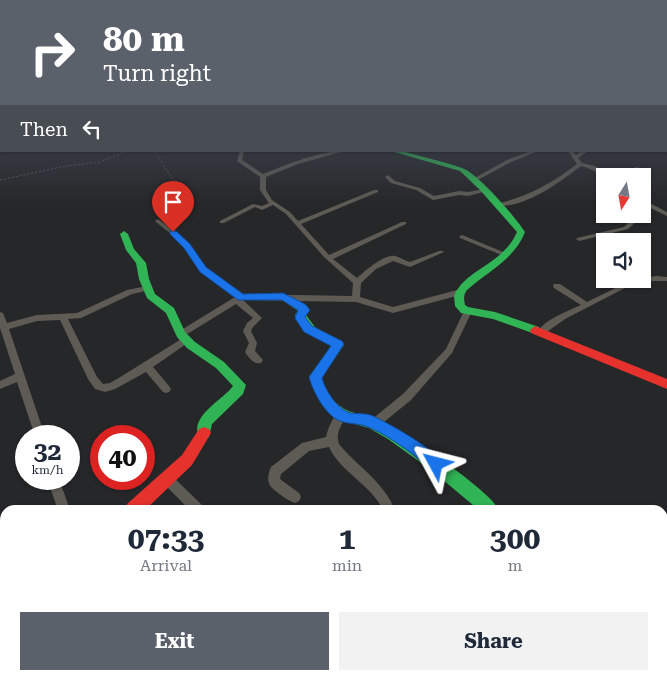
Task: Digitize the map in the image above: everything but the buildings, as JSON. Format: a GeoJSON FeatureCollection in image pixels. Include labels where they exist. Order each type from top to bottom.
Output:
{"type":"FeatureCollection","features":[{"type":"Feature","properties":{"kind":"street"},"geometry":{"type":"LineString","coordinates":[[242,152],[240,162],[255,169],[263,176],[263,190],[273,203],[299,223],[329,258],[357,282]]}},
{"type":"Feature","properties":{"kind":"street"},"geometry":{"type":"LineString","coordinates":[[263,176],[296,163],[339,152]]}},
{"type":"Feature","properties":{"kind":"street"},"geometry":{"type":"LineString","coordinates":[[397,152],[421,160],[455,167],[468,173],[514,222],[522,235],[519,241],[495,266],[464,287],[459,295],[460,306],[468,311],[495,316],[541,332],[667,384]]}},
{"type":"Feature","properties":{"kind":"street"},"geometry":{"type":"LineString","coordinates":[[474,180],[509,161],[533,152]]}},
{"type":"Feature","properties":{"kind":"street"},"geometry":{"type":"LineString","coordinates":[[571,152],[580,164],[596,169]]}},
{"type":"Feature","properties":{"kind":"street"},"geometry":{"type":"LineString","coordinates":[[575,158],[584,152]]}},
{"type":"Feature","properties":{"kind":"street"},"geometry":{"type":"LineString","coordinates":[[498,205],[515,201],[552,185],[580,164]]}},
{"type":"Feature","properties":{"kind":"street"},"geometry":{"type":"LineString","coordinates":[[388,177],[393,182],[418,190],[433,198],[484,191]]}},
{"type":"Feature","properties":{"kind":"street"},"geometry":{"type":"LineString","coordinates":[[299,223],[376,191]]}},
{"type":"Feature","properties":{"kind":"street"},"geometry":{"type":"LineString","coordinates":[[222,222],[255,205],[262,208],[273,203]]}},
{"type":"Feature","properties":{"kind":"street"},"geometry":{"type":"LineString","coordinates":[[651,206],[667,214]]}},
{"type":"Feature","properties":{"kind":"street"},"geometry":{"type":"LineString","coordinates":[[158,221],[183,242],[203,270],[240,299],[258,318],[250,325],[247,331],[253,343],[250,352],[258,360]]}},
{"type":"Feature","properties":{"kind":"street"},"geometry":{"type":"LineString","coordinates":[[329,258],[404,223]]}},
{"type":"Feature","properties":{"kind":"street"},"geometry":{"type":"LineString","coordinates":[[579,239],[626,228],[632,223]]}},
{"type":"Feature","properties":{"kind":"street"},"geometry":{"type":"LineString","coordinates":[[124,234],[130,250],[141,263],[147,288],[151,296],[173,315],[184,337],[220,365],[240,385],[239,390],[210,416],[204,426],[203,437],[198,447],[167,480],[139,505]]}},
{"type":"Feature","properties":{"kind":"street"},"geometry":{"type":"LineString","coordinates":[[462,237],[506,255]]}},
{"type":"Feature","properties":{"kind":"street"},"geometry":{"type":"LineString","coordinates":[[356,299],[357,282],[373,267],[393,258],[410,265],[440,252]]}},
{"type":"Feature","properties":{"kind":"street"},"geometry":{"type":"LineString","coordinates":[[541,332],[558,318],[587,305],[629,282],[650,278],[667,278]]}},
{"type":"Feature","properties":{"kind":"street"},"geometry":{"type":"LineString","coordinates":[[557,286],[587,305]]}},
{"type":"Feature","properties":{"kind":"street"},"geometry":{"type":"LineString","coordinates":[[36,425],[2,320],[78,316],[130,292],[147,288]]}},
{"type":"Feature","properties":{"kind":"street"},"geometry":{"type":"LineString","coordinates":[[63,317],[69,325],[78,351],[98,386],[109,388],[146,366],[184,337],[240,299],[283,297],[356,299],[393,310],[461,292]]}},
{"type":"Feature","properties":{"kind":"street"},"geometry":{"type":"LineString","coordinates":[[283,297],[304,310],[300,318],[308,329],[338,344],[315,377],[326,400],[342,415],[375,423],[426,456],[485,505]]}},
{"type":"Feature","properties":{"kind":"street"},"geometry":{"type":"LineString","coordinates":[[375,423],[407,396],[449,351],[468,311]]}},
{"type":"Feature","properties":{"kind":"street"},"geometry":{"type":"LineString","coordinates":[[146,366],[166,389]]}},
{"type":"Feature","properties":{"kind":"street"},"geometry":{"type":"LineString","coordinates":[[0,385],[20,376]]}},
{"type":"Feature","properties":{"kind":"street"},"geometry":{"type":"LineString","coordinates":[[342,415],[333,431],[332,441],[338,451],[377,489],[386,505]]}},
{"type":"Feature","properties":{"kind":"street"},"geometry":{"type":"LineString","coordinates":[[295,497],[274,482],[275,471],[306,446],[332,441]]}},
{"type":"Feature","properties":{"kind":"street"},"geometry":{"type":"LineString","coordinates":[[167,480],[195,505]]}},
{"type":"Feature","properties":{"kind":"street"},"geometry":{"type":"LineString","coordinates":[[58,490],[62,505]]}},
{"type":"Feature","properties":{"kind":"path"},"geometry":{"type":"LineString","coordinates":[[0,180],[66,166],[100,162],[125,152]]}},
{"type":"Feature","properties":{"kind":"path"},"geometry":{"type":"LineString","coordinates":[[156,152],[171,177],[190,192]]}},
{"type":"Feature","properties":{"kind":"traffic: fast"},"geometry":{"type":"LineString","coordinates":[[398,152],[462,170],[483,188],[517,226],[521,232],[517,243],[500,261],[463,288],[459,294],[460,306],[465,310],[495,316],[535,330]]}},
{"type":"Feature","properties":{"kind":"traffic: fast"},"geometry":{"type":"LineString","coordinates":[[124,234],[130,250],[141,263],[144,279],[151,296],[170,311],[181,334],[191,345],[220,365],[240,385],[239,390],[206,421],[204,433]]}},
{"type":"Feature","properties":{"kind":"traffic: fast"},"geometry":{"type":"LineString","coordinates":[[283,297],[304,310],[300,315],[311,330],[338,345],[315,377],[329,405],[342,415],[367,421],[392,434],[436,465],[485,505]]}},
{"type":"Feature","properties":{"kind":"traffic: jam"},"geometry":{"type":"LineString","coordinates":[[535,330],[667,384]]}},
{"type":"Feature","properties":{"kind":"traffic: jam"},"geometry":{"type":"LineString","coordinates":[[138,505],[187,460],[204,433]]}},
{"type":"Feature","properties":{"kind":"route"},"geometry":{"type":"LineString","coordinates":[[173,232],[187,246],[203,270],[241,297],[283,297],[302,307],[304,310],[300,318],[308,329],[338,344],[315,377],[331,407],[350,419],[368,420],[378,425],[405,441],[436,464]]}}]}
